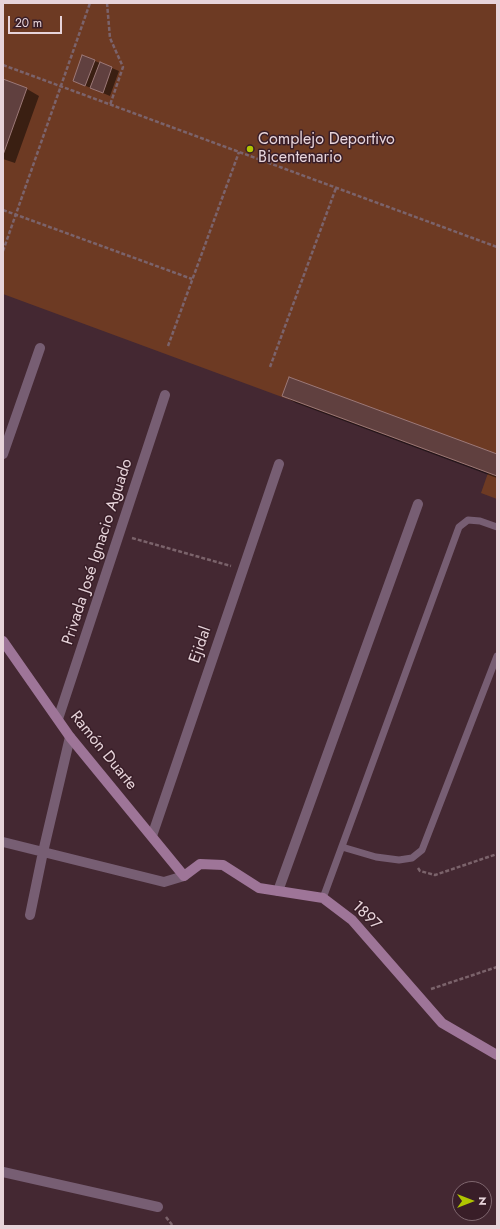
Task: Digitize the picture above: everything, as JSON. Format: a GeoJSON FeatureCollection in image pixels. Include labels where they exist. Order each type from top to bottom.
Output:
{"type":"FeatureCollection","features":[{"type":"Feature","properties":{"kind":"street"},"geometry":{"type":"LineString","coordinates":[[3,454],[40,348]]}},
{"type":"Feature","properties":{"kind":"street","name":"Privada José Ignacio Aguado"},"geometry":{"type":"LineString","coordinates":[[58,719],[165,395]]}},
{"type":"Feature","properties":{"kind":"street","name":"Ejidal"},"geometry":{"type":"LineString","coordinates":[[152,836],[279,464]]}},
{"type":"Feature","properties":{"kind":"street"},"geometry":{"type":"LineString","coordinates":[[278,891],[418,504]]}},
{"type":"Feature","properties":{"kind":"street","name":"Ramón Duarte"},"geometry":{"type":"LineString","coordinates":[[3,642],[70,737],[184,876]]}},
{"type":"Feature","properties":{"kind":"street"},"geometry":{"type":"LineString","coordinates":[[30,915],[70,737]]}},
{"type":"Feature","properties":{"kind":"street"},"geometry":{"type":"LineString","coordinates":[[3,842],[164,882],[184,876]]}},
{"type":"Feature","properties":{"kind":"street","name":"1897"},"geometry":{"type":"LineString","coordinates":[[184,876],[200,864],[223,865],[259,888],[323,898],[352,920],[442,1023],[497,1056]]}},
{"type":"Feature","properties":{"kind":"street"},"geometry":{"type":"LineString","coordinates":[[3,1172],[158,1207]]}},
{"type":"Feature","properties":{"kind":"lane"},"geometry":{"type":"LineString","coordinates":[[323,898],[459,527],[468,520],[480,521],[497,527]]}},
{"type":"Feature","properties":{"kind":"lane"},"geometry":{"type":"LineString","coordinates":[[342,847],[376,857],[399,860],[412,858],[422,850],[497,656]]}},
{"type":"Feature","properties":{"kind":"path"},"geometry":{"type":"LineString","coordinates":[[3,250],[90,3]]}},
{"type":"Feature","properties":{"kind":"path"},"geometry":{"type":"LineString","coordinates":[[107,3],[110,38],[123,67],[110,105]]}},
{"type":"Feature","properties":{"kind":"path"},"geometry":{"type":"LineString","coordinates":[[3,65],[497,247]]}},
{"type":"Feature","properties":{"kind":"path"},"geometry":{"type":"LineString","coordinates":[[168,346],[240,152]]}},
{"type":"Feature","properties":{"kind":"path"},"geometry":{"type":"LineString","coordinates":[[270,367],[336,188]]}},
{"type":"Feature","properties":{"kind":"path"},"geometry":{"type":"LineString","coordinates":[[3,210],[192,279]]}},
{"type":"Feature","properties":{"kind":"path"},"geometry":{"type":"LineString","coordinates":[[119,534],[243,569]]}},
{"type":"Feature","properties":{"kind":"path"},"geometry":{"type":"LineString","coordinates":[[412,858],[420,871],[436,874],[497,854]]}},
{"type":"Feature","properties":{"kind":"path"},"geometry":{"type":"LineString","coordinates":[[417,993],[497,967]]}},
{"type":"Feature","properties":{"kind":"shaded area","name":"Complejo Deportivo Bicentenario"},"geometry":{"type":"Polygon","coordinates":[[[3,3],[497,3],[497,499],[481,493],[488,473],[3,294],[3,3]]]}},
{"type":"Feature","properties":{"kind":"building"},"geometry":{"type":"Polygon","coordinates":[[[82,55],[95,60],[85,86],[73,81],[82,55]]]}},
{"type":"Feature","properties":{"kind":"building"},"geometry":{"type":"Polygon","coordinates":[[[100,62],[112,67],[103,93],[90,88],[100,62]]]}},
{"type":"Feature","properties":{"kind":"building"},"geometry":{"type":"Polygon","coordinates":[[[3,79],[27,88],[3,155],[3,79]]]}},
{"type":"Feature","properties":{"kind":"building"},"geometry":{"type":"Polygon","coordinates":[[[289,377],[497,454],[497,476],[282,396],[289,377]]]}},
{"type":"Feature","properties":{"kind":"place","name":"Complejo Deportivo Bicentenario"},"geometry":{"type":"Point","coordinates":[250,149]}}]}
